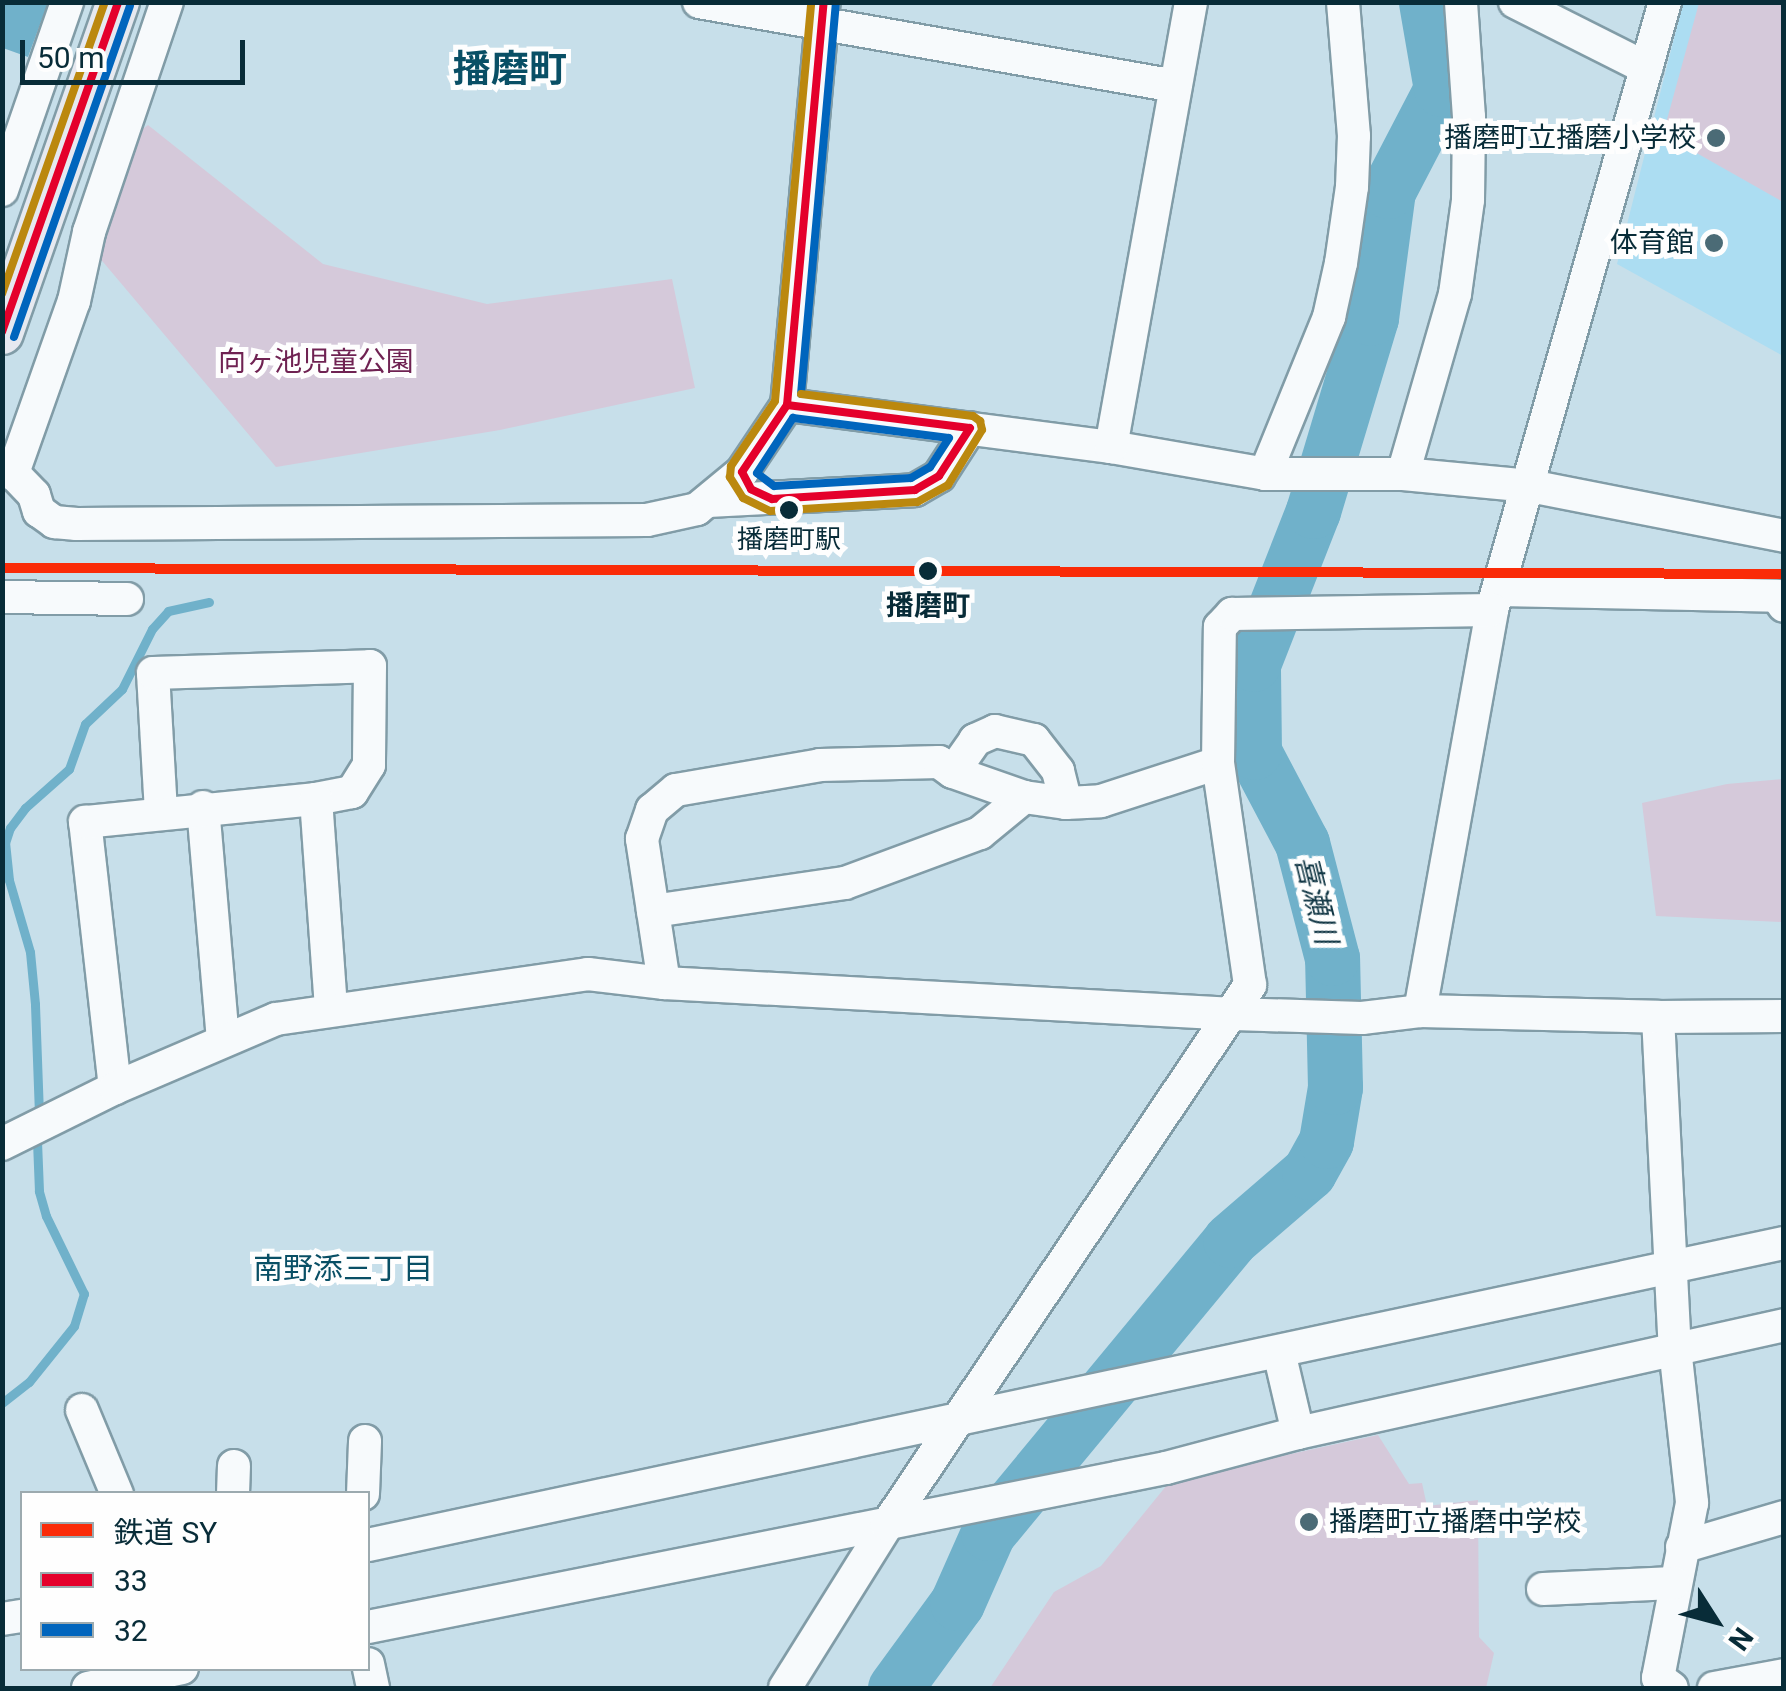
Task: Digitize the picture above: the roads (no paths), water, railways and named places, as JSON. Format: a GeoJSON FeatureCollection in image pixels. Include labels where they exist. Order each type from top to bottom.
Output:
{"type":"FeatureCollection","features":[{"type":"Feature","properties":{"kind":"main road"},"geometry":{"type":"LineString","coordinates":[[2,333],[118,2]]}},
{"type":"Feature","properties":{"kind":"street"},"geometry":{"type":"LineString","coordinates":[[2,190],[68,2]]}},
{"type":"Feature","properties":{"kind":"street"},"geometry":{"type":"LineString","coordinates":[[167,2],[88,232],[74,300],[8,473],[34,495],[39,511],[54,522],[647,520],[674,516],[708,501],[742,472],[787,405],[822,15]]}},
{"type":"Feature","properties":{"kind":"street"},"geometry":{"type":"LineString","coordinates":[[700,2],[822,15],[1176,86]]}},
{"type":"Feature","properties":{"kind":"street"},"geometry":{"type":"LineString","coordinates":[[1111,447],[1191,2]]}},
{"type":"Feature","properties":{"kind":"street"},"geometry":{"type":"LineString","coordinates":[[1265,474],[1330,318],[1341,264],[1352,187],[1354,136],[1343,2]]}},
{"type":"Feature","properties":{"kind":"street"},"geometry":{"type":"LineString","coordinates":[[1403,474],[1455,294],[1468,200],[1469,116],[1461,2]]}},
{"type":"Feature","properties":{"kind":"street"},"geometry":{"type":"LineString","coordinates":[[1515,2],[1646,68]]}},
{"type":"Feature","properties":{"kind":"street"},"geometry":{"type":"LineString","coordinates":[[1420,1010],[1496,600],[1665,2]]}},
{"type":"Feature","properties":{"kind":"street"},"geometry":{"type":"LineString","coordinates":[[787,405],[1111,447],[1265,474],[1403,474],[1530,486],[1784,536]]}},
{"type":"Feature","properties":{"kind":"street"},"geometry":{"type":"LineString","coordinates":[[708,501],[916,490],[940,476],[970,428]]}},
{"type":"Feature","properties":{"kind":"street"},"geometry":{"type":"LineString","coordinates":[[742,472],[751,490],[772,499]]}},
{"type":"Feature","properties":{"kind":"street"},"geometry":{"type":"LineString","coordinates":[[785,1688],[887,1525],[1250,985],[1218,763],[1220,628],[1232,614],[1349,612],[1496,600],[1776,596],[1784,606]]}},
{"type":"Feature","properties":{"kind":"street"},"geometry":{"type":"LineString","coordinates":[[2,597],[127,599]]}},
{"type":"Feature","properties":{"kind":"street"},"geometry":{"type":"LineString","coordinates":[[115,1088],[85,822],[352,792],[370,765],[370,666],[152,673],[161,812]]}},
{"type":"Feature","properties":{"kind":"street"},"geometry":{"type":"LineString","coordinates":[[953,772],[974,740],[994,731],[1034,740],[1058,772],[1066,803]]}},
{"type":"Feature","properties":{"kind":"street"},"geometry":{"type":"LineString","coordinates":[[664,983],[642,839],[652,810],[676,790],[820,765],[938,762],[953,772],[1024,797],[1066,803],[1101,801],[1218,763]]}},
{"type":"Feature","properties":{"kind":"street"},"geometry":{"type":"LineString","coordinates":[[653,912],[845,883],[980,833],[1024,797]]}},
{"type":"Feature","properties":{"kind":"street"},"geometry":{"type":"LineString","coordinates":[[316,799],[331,1009]]}},
{"type":"Feature","properties":{"kind":"street"},"geometry":{"type":"LineString","coordinates":[[203,807],[224,1040]]}},
{"type":"Feature","properties":{"kind":"street"},"geometry":{"type":"LineString","coordinates":[[2,1144],[115,1088],[276,1019],[588,974],[664,983],[1234,1014],[1362,1018],[1420,1010],[1658,1018],[1784,1016]]}},
{"type":"Feature","properties":{"kind":"street"},"geometry":{"type":"LineString","coordinates":[[1658,1018],[1675,1348],[1692,1503],[1658,1678],[1672,1688]]}},
{"type":"Feature","properties":{"kind":"street"},"geometry":{"type":"LineString","coordinates":[[370,1545],[1784,1243]]}},
{"type":"Feature","properties":{"kind":"street"},"geometry":{"type":"LineString","coordinates":[[370,1627],[1166,1468],[1298,1433],[1784,1325]]}},
{"type":"Feature","properties":{"kind":"street"},"geometry":{"type":"LineString","coordinates":[[1278,1352],[1298,1433]]}},
{"type":"Feature","properties":{"kind":"street"},"geometry":{"type":"LineString","coordinates":[[82,1410],[116,1491]]}},
{"type":"Feature","properties":{"kind":"street"},"geometry":{"type":"LineString","coordinates":[[362,1491],[365,1441]]}},
{"type":"Feature","properties":{"kind":"street"},"geometry":{"type":"LineString","coordinates":[[1682,1547],[1784,1517]]}},
{"type":"Feature","properties":{"kind":"street"},"geometry":{"type":"LineString","coordinates":[[1543,1589],[1674,1583]]}},
{"type":"Feature","properties":{"kind":"street"},"geometry":{"type":"LineString","coordinates":[[88,1688],[168,1671]]}},
{"type":"Feature","properties":{"kind":"street"},"geometry":{"type":"LineString","coordinates":[[1714,1688],[1784,1675]]}},
{"type":"Feature","properties":{"kind":"waterway","name":"喜瀬川"},"geometry":{"type":"LineString","coordinates":[[895,1688],[957,1603],[988,1533],[1230,1240],[1309,1172],[1326,1141],[1335,1087],[1332,958],[1302,843],[1254,752],[1253,664],[1313,511],[1371,318],[1388,191],[1441,89],[1426,2]]}},
{"type":"Feature","properties":{"kind":"waterway"},"geometry":{"type":"LineString","coordinates":[[39,1114],[30,952],[9,880],[5,843],[10,828],[25,808],[69,769],[85,724],[122,689],[152,629],[168,611],[209,602]]}},
{"type":"Feature","properties":{"kind":"waterway"},"geometry":{"type":"LineString","coordinates":[[2,1403],[29,1382],[74,1326],[84,1294],[46,1216],[39,1191],[37,1142]]}},
{"type":"Feature","properties":{"kind":"rail line","name":"SY"},"geometry":{"type":"LineString","coordinates":[[2,568],[1784,574]]}},
{"type":"Feature","properties":{"kind":"place","name":"播磨町立播磨小学校"},"geometry":{"type":"Point","coordinates":[1716,138]}},
{"type":"Feature","properties":{"kind":"place","name":"体育館"},"geometry":{"type":"Point","coordinates":[1714,243]}},
{"type":"Feature","properties":{"kind":"place","name":"播磨町駅"},"geometry":{"type":"Point","coordinates":[789,510]}},
{"type":"Feature","properties":{"kind":"place","name":"播磨町"},"geometry":{"type":"Point","coordinates":[928,571]}},
{"type":"Feature","properties":{"kind":"place","name":"播磨町立播磨中学校"},"geometry":{"type":"Point","coordinates":[1309,1522]}},
{"type":"Feature","properties":{"kind":"district","name":"播磨町"},"geometry":{"type":"Point","coordinates":[510,70]}},
{"type":"Feature","properties":{"kind":"district","name":"南野添三丁目"},"geometry":{"type":"Point","coordinates":[343,1269]}},
{"type":"Feature","properties":{"kind":"park label","name":"向ヶ池児童公園"},"geometry":{"type":"Point","coordinates":[316,362]}}]}
